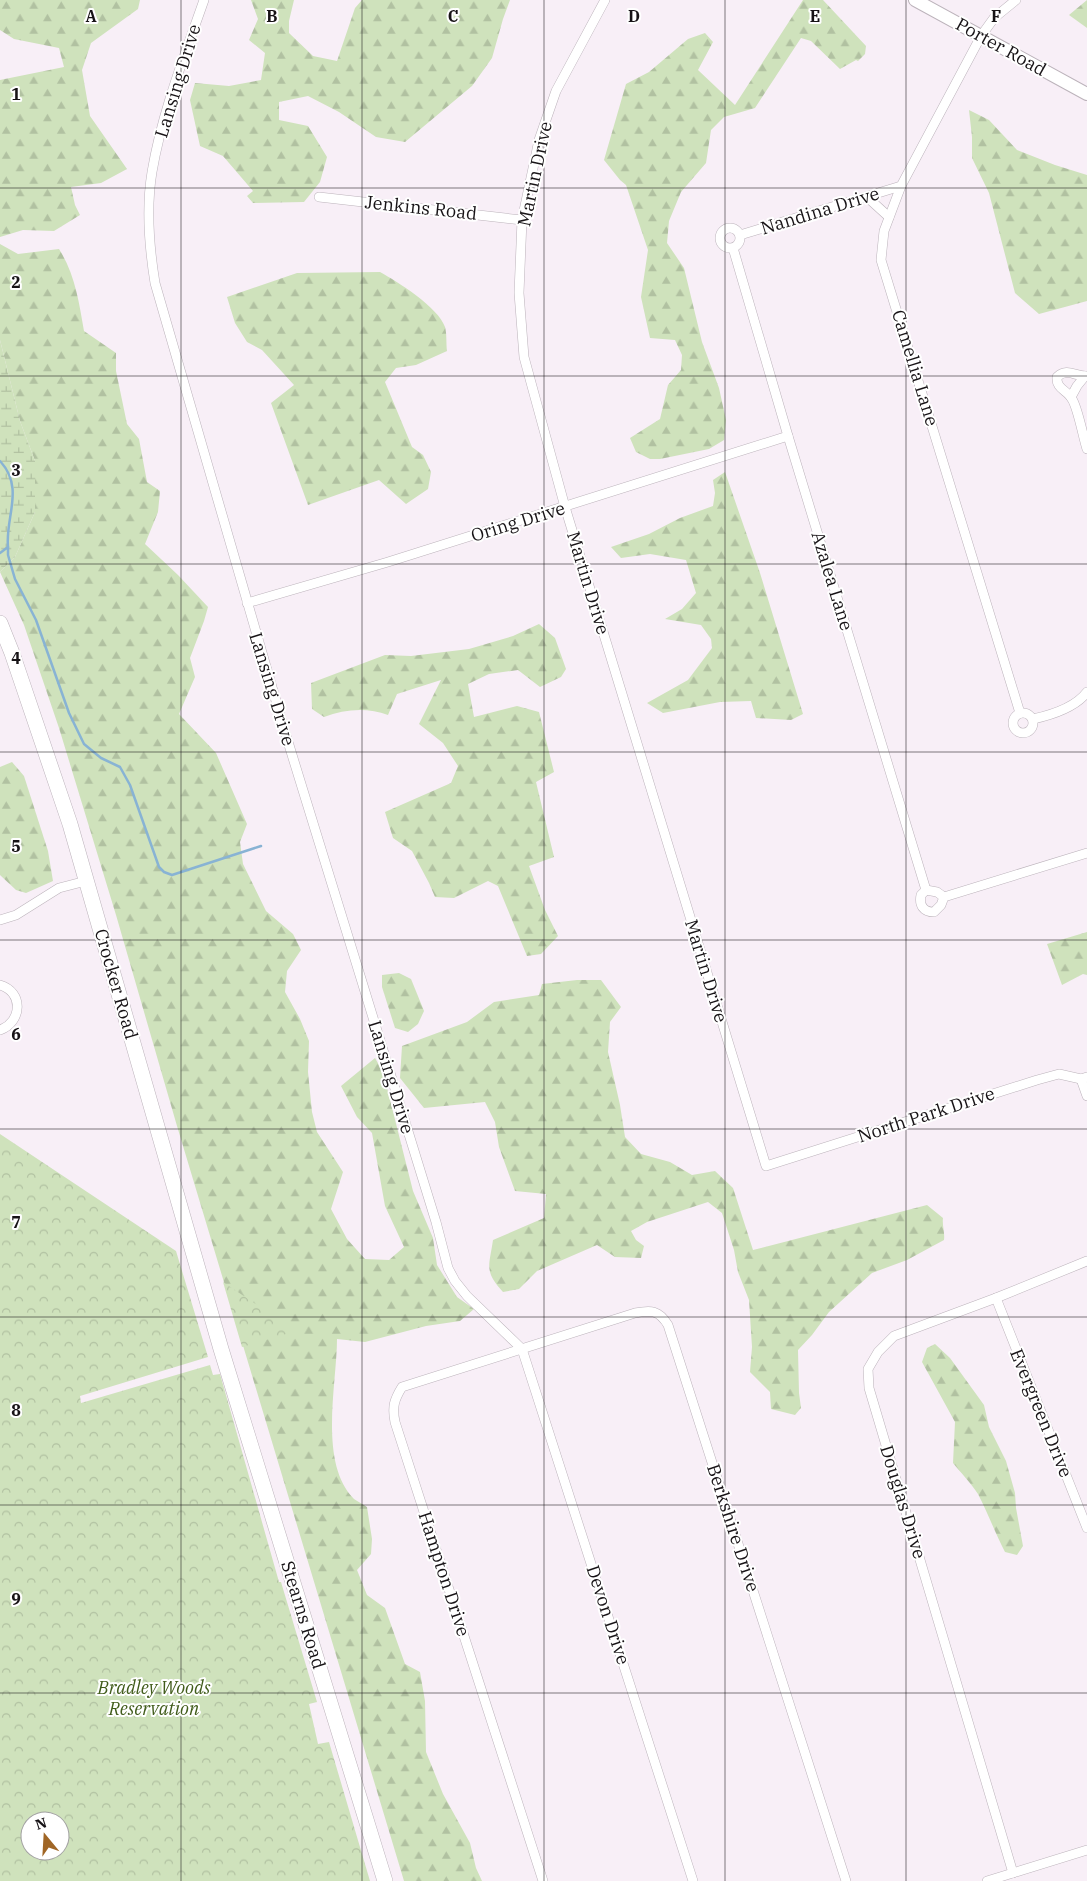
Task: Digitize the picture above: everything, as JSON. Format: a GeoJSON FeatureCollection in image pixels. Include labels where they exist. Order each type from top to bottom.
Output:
{"type":"FeatureCollection","features":[{"type":"Feature","properties":{"kind":"main road","name":"Porter Road"},"geometry":{"type":"LineString","coordinates":[[915,0],[1087,94]]}},
{"type":"Feature","properties":{"kind":"main road","name":"Crocker Road"},"geometry":{"type":"LineString","coordinates":[[0,624],[22,680],[70,824],[221,1349]]}},
{"type":"Feature","properties":{"kind":"main road","name":"Stearns Road"},"geometry":{"type":"LineString","coordinates":[[221,1349],[385,1881]]}},
{"type":"Feature","properties":{"kind":"street","name":"Lansing Drive"},"geometry":{"type":"LineString","coordinates":[[204,0],[169,96],[153,165],[149,213],[149,245],[154,282],[247,604],[436,1222],[448,1268],[467,1296],[522,1349]]}},
{"type":"Feature","properties":{"kind":"street","name":"Martin Drive"},"geometry":{"type":"LineString","coordinates":[[605,0],[556,91],[539,140],[522,220],[519,293],[524,357],[565,507],[766,1166]]}},
{"type":"Feature","properties":{"kind":"street","name":"Camellia Lane"},"geometry":{"type":"LineString","coordinates":[[1016,0],[994,18],[981,36],[900,186],[884,232],[881,260],[1020,713]]}},
{"type":"Feature","properties":{"kind":"street","name":"Nandina Drive"},"geometry":{"type":"LineString","coordinates":[[740,235],[900,186]]}},
{"type":"Feature","properties":{"kind":"street"},"geometry":{"type":"LineString","coordinates":[[868,196],[889,217]]}},
{"type":"Feature","properties":{"kind":"street","name":"Jenkins Road"},"geometry":{"type":"LineString","coordinates":[[319,197],[522,220]]}},
{"type":"Feature","properties":{"kind":"street"},"geometry":{"type":"LineString","coordinates":[[729,227],[736,229],[740,235],[740,241],[733,248],[723,246],[720,240],[721,233],[729,227]]}},
{"type":"Feature","properties":{"kind":"street","name":"Azalea Lane"},"geometry":{"type":"LineString","coordinates":[[733,248],[926,890],[921,895],[920,904],[926,911],[936,910],[941,905],[944,897]]}},
{"type":"Feature","properties":{"kind":"street"},"geometry":{"type":"LineString","coordinates":[[1072,397],[1062,390],[1057,383],[1057,377],[1062,372],[1086,376]]}},
{"type":"Feature","properties":{"kind":"street"},"geometry":{"type":"LineString","coordinates":[[1086,376],[1076,386],[1072,397],[1087,449]]}},
{"type":"Feature","properties":{"kind":"street","name":"Oring Drive"},"geometry":{"type":"LineString","coordinates":[[247,604],[388,562],[788,436]]}},
{"type":"Feature","properties":{"kind":"street"},"geometry":{"type":"LineString","coordinates":[[1032,720],[1051,715],[1082,699],[1087,692]]}},
{"type":"Feature","properties":{"kind":"street"},"geometry":{"type":"LineString","coordinates":[[1020,713],[1026,713],[1032,720],[1033,726],[1025,734],[1019,733],[1014,729],[1013,721],[1020,713]]}},
{"type":"Feature","properties":{"kind":"street"},"geometry":{"type":"LineString","coordinates":[[926,890],[937,892],[944,897],[1087,853]]}},
{"type":"Feature","properties":{"kind":"street"},"geometry":{"type":"LineString","coordinates":[[0,920],[16,915],[60,888],[86,881]]}},
{"type":"Feature","properties":{"kind":"street"},"geometry":{"type":"LineString","coordinates":[[0,985],[10,989],[15,995],[18,1009],[12,1023],[0,1030]]}},
{"type":"Feature","properties":{"kind":"street","name":"North Park Drive"},"geometry":{"type":"LineString","coordinates":[[766,1166],[1037,1080],[1059,1074],[1084,1078]]}},
{"type":"Feature","properties":{"kind":"street"},"geometry":{"type":"LineString","coordinates":[[1084,1078],[1087,1096]]}},
{"type":"Feature","properties":{"kind":"street","name":"Douglas Drive"},"geometry":{"type":"LineString","coordinates":[[1013,1873],[869,1388],[868,1369],[878,1352],[894,1336],[1087,1262]]}},
{"type":"Feature","properties":{"kind":"street","name":"Evergreen Drive"},"geometry":{"type":"LineString","coordinates":[[996,1298],[1087,1528]]}},
{"type":"Feature","properties":{"kind":"street","name":"Berkshire Drive"},"geometry":{"type":"LineString","coordinates":[[522,1349],[635,1313],[648,1310],[662,1315],[668,1325],[846,1881]]}},
{"type":"Feature","properties":{"kind":"street","name":"Hampton Drive"},"geometry":{"type":"LineString","coordinates":[[522,1349],[402,1387],[394,1399],[393,1410],[395,1422],[543,1881]]}},
{"type":"Feature","properties":{"kind":"street","name":"Devon Drive"},"geometry":{"type":"LineString","coordinates":[[522,1349],[693,1881]]}},
{"type":"Feature","properties":{"kind":"street"},"geometry":{"type":"LineString","coordinates":[[987,1881],[1087,1850]]}},
{"type":"Feature","properties":{"kind":"green space"},"geometry":{"type":"Polygon","coordinates":[[[0,0],[140,0],[138,9],[91,43],[82,70],[90,116],[127,169],[101,183],[71,187],[75,205],[80,215],[54,231],[23,230],[0,237],[0,80],[64,67],[59,48],[14,39],[0,30],[0,0]]]}},
{"type":"Feature","properties":{"kind":"green space"},"geometry":{"type":"Polygon","coordinates":[[[251,0],[294,0],[289,21],[289,33],[313,56],[337,61],[355,8],[362,0],[510,0],[492,58],[472,86],[405,142],[376,137],[339,112],[308,96],[279,102],[279,120],[308,126],[327,157],[320,182],[304,202],[253,203],[247,196],[253,191],[223,156],[200,146],[190,100],[195,83],[229,86],[261,80],[265,53],[249,40],[258,19],[251,0]]]}},
{"type":"Feature","properties":{"kind":"green space"},"geometry":{"type":"Polygon","coordinates":[[[803,0],[823,0],[866,46],[865,54],[858,61],[856,60],[840,69],[811,41],[801,38],[755,108],[724,117],[711,130],[706,163],[681,192],[669,221],[667,243],[684,268],[702,342],[719,388],[726,420],[724,440],[709,449],[660,459],[650,459],[636,452],[630,438],[660,419],[668,385],[681,370],[682,355],[675,340],[650,338],[641,297],[648,250],[626,185],[604,160],[626,84],[649,72],[688,39],[705,33],[713,42],[698,70],[735,105],[803,0]]]}},
{"type":"Feature","properties":{"kind":"green space"},"geometry":{"type":"Polygon","coordinates":[[[1087,0],[1087,28],[1069,15],[1087,0]]]}},
{"type":"Feature","properties":{"kind":"green space"},"geometry":{"type":"Polygon","coordinates":[[[969,110],[989,120],[1017,150],[1087,175],[1087,301],[1039,314],[1015,293],[989,193],[972,158],[969,110]]]}},
{"type":"Feature","properties":{"kind":"green space"},"geometry":{"type":"Polygon","coordinates":[[[0,244],[18,254],[59,249],[69,268],[76,288],[84,331],[116,353],[116,371],[127,424],[139,439],[147,482],[160,491],[158,512],[145,544],[208,607],[190,658],[195,677],[179,714],[216,753],[247,824],[240,842],[243,864],[266,911],[293,934],[301,950],[287,971],[285,992],[300,1019],[309,1041],[308,1072],[312,1112],[317,1132],[343,1172],[331,1209],[347,1239],[365,1259],[389,1260],[404,1247],[385,1206],[372,1133],[357,1117],[341,1086],[375,1058],[383,1072],[413,1191],[433,1238],[437,1265],[457,1297],[474,1309],[460,1321],[426,1326],[365,1342],[337,1339],[332,1422],[336,1465],[343,1484],[354,1499],[367,1507],[372,1539],[371,1554],[357,1570],[367,1595],[385,1608],[405,1664],[420,1672],[425,1701],[426,1752],[443,1794],[470,1843],[476,1868],[482,1881],[404,1881],[59,728],[24,625],[0,572],[15,557],[35,512],[35,461],[20,421],[0,340],[0,244]]]}},
{"type":"Feature","properties":{"kind":"green space"},"geometry":{"type":"Polygon","coordinates":[[[380,272],[426,303],[441,319],[446,330],[447,351],[416,365],[396,368],[385,382],[412,447],[423,455],[431,472],[428,489],[406,504],[379,480],[308,505],[271,403],[294,385],[262,350],[247,342],[235,323],[227,297],[297,273],[380,272]]]}},
{"type":"Feature","properties":{"kind":"green space"},"geometry":{"type":"Polygon","coordinates":[[[0,340],[20,421],[35,461],[35,512],[15,557],[0,572],[0,340]]]}},
{"type":"Feature","properties":{"kind":"green space"},"geometry":{"type":"Polygon","coordinates":[[[725,472],[760,573],[803,714],[791,720],[756,718],[751,701],[720,702],[663,713],[647,703],[688,680],[712,648],[711,639],[701,625],[665,619],[682,609],[696,593],[686,560],[650,554],[621,558],[611,547],[649,534],[680,518],[713,506],[715,493],[713,480],[725,472]]]}},
{"type":"Feature","properties":{"kind":"green space"},"geometry":{"type":"Polygon","coordinates":[[[539,624],[555,638],[566,669],[561,677],[540,687],[518,670],[489,674],[468,684],[474,717],[517,706],[539,712],[554,772],[536,782],[554,857],[529,866],[545,910],[558,936],[541,954],[527,956],[498,886],[488,881],[454,898],[435,897],[412,851],[393,838],[385,812],[451,783],[458,766],[443,743],[419,724],[441,680],[397,694],[388,715],[380,712],[356,710],[324,717],[312,709],[311,683],[385,655],[411,656],[469,649],[513,636],[539,624]]]}},
{"type":"Feature","properties":{"kind":"green space"},"geometry":{"type":"Polygon","coordinates":[[[12,762],[24,776],[48,851],[53,881],[26,893],[16,890],[0,875],[0,767],[12,762]]]}},
{"type":"Feature","properties":{"kind":"green space"},"geometry":{"type":"Polygon","coordinates":[[[1087,932],[1087,975],[1083,974],[1062,985],[1047,944],[1087,932]]]}},
{"type":"Feature","properties":{"kind":"green space"},"geometry":{"type":"Polygon","coordinates":[[[399,973],[411,979],[424,1011],[418,1024],[408,1032],[395,1028],[382,987],[382,975],[399,973]]]}},
{"type":"Feature","properties":{"kind":"green space"},"geometry":{"type":"Polygon","coordinates":[[[577,980],[601,980],[621,1007],[610,1022],[608,1052],[625,1137],[641,1154],[670,1162],[692,1175],[715,1171],[733,1188],[753,1250],[927,1205],[943,1218],[944,1240],[907,1260],[872,1273],[829,1312],[798,1350],[801,1408],[795,1415],[771,1409],[770,1392],[750,1372],[752,1347],[749,1300],[738,1272],[734,1250],[722,1213],[708,1202],[647,1222],[631,1231],[636,1240],[644,1246],[641,1258],[615,1257],[597,1245],[537,1271],[519,1289],[503,1292],[493,1279],[489,1263],[493,1240],[544,1218],[546,1194],[515,1191],[499,1147],[495,1122],[485,1102],[424,1108],[400,1078],[402,1046],[467,1022],[494,1002],[539,995],[542,984],[577,980]]]}},
{"type":"Feature","properties":{"kind":"green space","name":"Bradley Woods Reservation"},"geometry":{"type":"Polygon","coordinates":[[[0,1134],[176,1251],[208,1357],[80,1396],[81,1403],[210,1365],[213,1375],[220,1374],[279,1582],[281,1582],[317,1702],[309,1704],[318,1744],[329,1742],[370,1881],[0,1881],[0,1134]]]}},
{"type":"Feature","properties":{"kind":"green space"},"geometry":{"type":"Polygon","coordinates":[[[223,1282],[296,1331],[242,1347],[223,1282]]]}},
{"type":"Feature","properties":{"kind":"green space"},"geometry":{"type":"Polygon","coordinates":[[[935,1344],[950,1358],[984,1405],[989,1427],[1006,1461],[1015,1493],[1023,1546],[1017,1555],[1005,1552],[978,1494],[953,1463],[955,1422],[922,1362],[927,1348],[935,1344]]]}},
{"type":"Feature","properties":{"kind":"waterway"},"geometry":{"type":"LineString","coordinates":[[0,461],[7,471],[13,492],[8,547],[0,553]]}},
{"type":"Feature","properties":{"kind":"waterway"},"geometry":{"type":"LineString","coordinates":[[8,547],[8,555],[15,579],[36,620],[69,713],[84,744],[101,758],[120,767],[130,785],[159,867],[164,872],[172,875],[261,846]]}}]}
